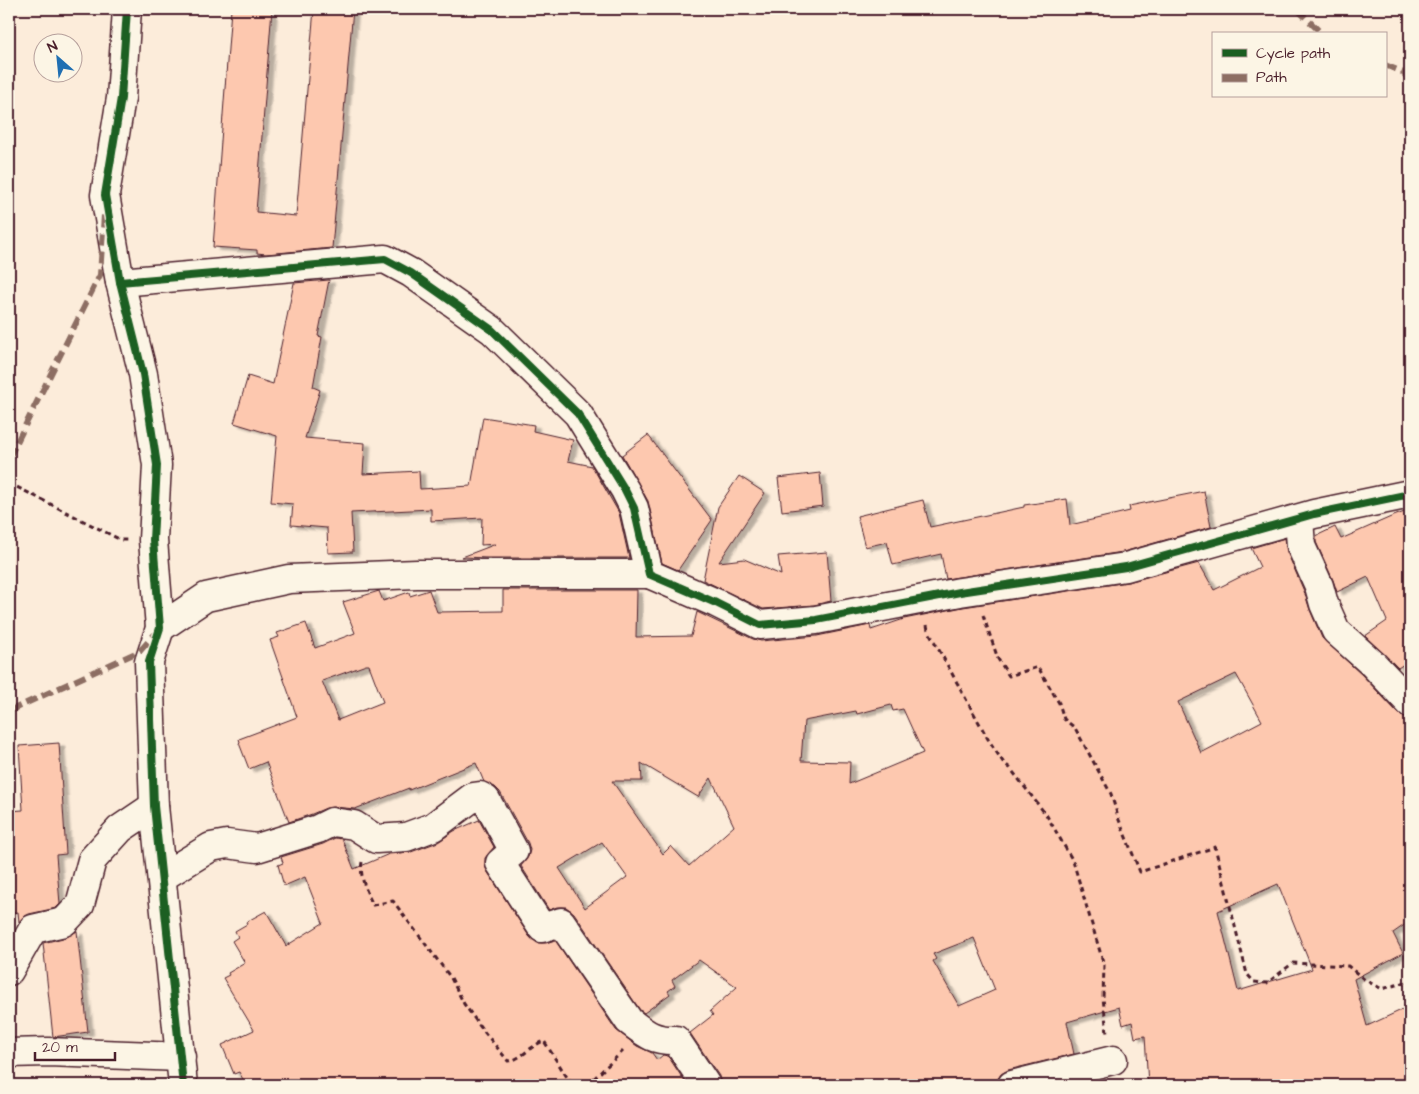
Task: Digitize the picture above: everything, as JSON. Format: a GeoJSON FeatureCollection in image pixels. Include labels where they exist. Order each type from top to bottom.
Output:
{"type":"FeatureCollection","features":[{"type":"Feature","properties":{"kind":"street"},"geometry":{"type":"LineString","coordinates":[[127,9],[121,98],[105,195],[120,282],[143,374],[157,465],[153,540],[160,628],[149,662],[154,806],[183,1085]]}},
{"type":"Feature","properties":{"kind":"street"},"geometry":{"type":"LineString","coordinates":[[120,282],[385,259],[411,273],[492,330],[578,414],[634,508],[648,574]]}},
{"type":"Feature","properties":{"kind":"street"},"geometry":{"type":"LineString","coordinates":[[160,628],[206,597],[289,578],[418,574],[648,574],[716,603],[760,626],[816,620],[960,592],[1126,567],[1299,519],[1410,494]]}},
{"type":"Feature","properties":{"kind":"street"},"geometry":{"type":"LineString","coordinates":[[1299,519],[1301,546],[1336,631],[1373,664],[1410,703]]}},
{"type":"Feature","properties":{"kind":"street"},"geometry":{"type":"LineString","coordinates":[[162,877],[211,847],[227,844],[257,848],[318,829],[332,822],[354,825],[376,839],[406,837],[433,828],[473,797],[480,796],[486,800],[514,852],[500,863],[542,928],[561,922],[630,1021],[643,1032],[662,1041],[676,1040],[706,1085]]}},
{"type":"Feature","properties":{"kind":"street"},"geometry":{"type":"LineString","coordinates":[[11,960],[33,929],[64,922],[70,916],[80,905],[92,860],[120,829],[154,806]]}},
{"type":"Feature","properties":{"kind":"street"},"geometry":{"type":"LineString","coordinates":[[9,1053],[48,1052],[181,1058]]}},
{"type":"Feature","properties":{"kind":"street"},"geometry":{"type":"LineString","coordinates":[[1012,1085],[1113,1060]]}},
{"type":"Feature","properties":{"kind":"path"},"geometry":{"type":"LineString","coordinates":[[9,483],[121,540],[153,540]]}},
{"type":"Feature","properties":{"kind":"path"},"geometry":{"type":"LineString","coordinates":[[960,592],[979,603],[998,659],[1009,676],[1038,667],[1059,702],[1064,719],[1075,728],[1111,794],[1118,820],[1140,872],[1214,847],[1247,974],[1254,982],[1267,983],[1294,963],[1348,966],[1364,980],[1382,989],[1410,981]]}},
{"type":"Feature","properties":{"kind":"path"},"geometry":{"type":"LineString","coordinates":[[923,599],[928,630],[988,739],[1003,762],[1010,768],[1047,816],[1073,861],[1104,965],[1103,998],[1106,1031],[1113,1060]]}},
{"type":"Feature","properties":{"kind":"path"},"geometry":{"type":"LineString","coordinates":[[346,824],[360,846],[363,856],[360,869],[373,905],[393,901],[451,978],[464,1004],[508,1061],[513,1060],[544,1041],[572,1085]]}},
{"type":"Feature","properties":{"kind":"path"},"geometry":{"type":"LineString","coordinates":[[587,1085],[643,1032]]}},
{"type":"Feature","properties":{"kind":"building"},"geometry":{"type":"Polygon","coordinates":[[[231,9],[272,9],[256,212],[296,216],[314,9],[353,9],[332,248],[266,254],[257,253],[257,250],[213,247],[231,9]]]}},
{"type":"Feature","properties":{"kind":"building"},"geometry":{"type":"Polygon","coordinates":[[[329,280],[318,336],[322,337],[313,387],[320,390],[305,438],[365,443],[363,474],[419,471],[420,489],[471,486],[483,417],[534,425],[533,431],[573,440],[568,461],[592,466],[619,513],[629,558],[462,557],[496,544],[481,545],[482,518],[431,521],[431,509],[351,513],[353,552],[328,553],[327,528],[291,525],[293,504],[271,502],[277,436],[234,423],[248,376],[273,384],[294,283],[329,280]]]}},
{"type":"Feature","properties":{"kind":"building"},"geometry":{"type":"Polygon","coordinates":[[[648,435],[712,520],[678,570],[662,563],[648,501],[622,455],[648,435]]]}},
{"type":"Feature","properties":{"kind":"building"},"geometry":{"type":"Polygon","coordinates":[[[820,473],[823,506],[782,511],[778,478],[820,473]]]}},
{"type":"Feature","properties":{"kind":"building"},"geometry":{"type":"Polygon","coordinates":[[[739,476],[765,493],[719,562],[744,559],[781,575],[778,556],[827,552],[831,601],[814,605],[763,609],[703,580],[718,507],[739,476]]]}},
{"type":"Feature","properties":{"kind":"building"},"geometry":{"type":"Polygon","coordinates":[[[1204,491],[1211,527],[1123,552],[946,579],[941,554],[893,565],[887,542],[865,547],[857,516],[923,500],[930,527],[1024,507],[1024,505],[1067,499],[1070,525],[1130,511],[1129,506],[1204,491]]]}},
{"type":"Feature","properties":{"kind":"building"},"geometry":{"type":"Polygon","coordinates":[[[1410,510],[1410,660],[1398,668],[1365,636],[1387,621],[1368,577],[1337,592],[1316,542],[1316,536],[1335,527],[1341,539],[1410,510]]]}},
{"type":"Feature","properties":{"kind":"building"},"geometry":{"type":"Polygon","coordinates":[[[1285,538],[1287,552],[1322,638],[1362,675],[1399,714],[1409,718],[1407,720],[1410,727],[1410,921],[1393,933],[1403,953],[1354,979],[1367,1026],[1410,1006],[1410,1085],[1148,1085],[1145,1036],[1135,1038],[1132,1022],[1123,1025],[1119,1007],[1067,1022],[1074,1054],[1008,1070],[1001,1074],[997,1080],[997,1085],[721,1085],[719,1076],[690,1033],[713,1015],[710,1011],[737,987],[699,960],[672,980],[675,986],[668,991],[670,994],[644,1013],[640,1010],[574,913],[566,907],[557,907],[549,910],[521,866],[528,857],[530,850],[528,843],[500,792],[495,787],[484,782],[476,763],[355,809],[326,808],[289,822],[266,762],[249,769],[239,743],[239,739],[297,717],[270,640],[279,637],[277,633],[306,623],[315,648],[355,633],[343,602],[379,591],[383,601],[409,592],[410,596],[429,590],[437,612],[503,611],[503,590],[637,590],[636,637],[691,636],[697,612],[761,641],[817,636],[870,625],[871,630],[904,619],[963,607],[1128,582],[1199,563],[1214,590],[1260,567],[1251,548],[1285,538]],[[369,665],[322,681],[338,720],[383,702],[369,665]],[[1236,674],[1178,702],[1201,753],[1262,721],[1236,674]],[[891,705],[857,714],[856,711],[804,721],[801,761],[850,762],[849,784],[923,753],[903,709],[893,711],[891,705]],[[641,763],[642,781],[612,781],[663,854],[671,846],[689,866],[734,826],[711,778],[698,797],[641,763]],[[602,842],[559,868],[585,908],[627,877],[602,842]],[[1278,884],[1218,911],[1238,991],[1312,969],[1278,884]],[[974,938],[933,954],[936,959],[933,961],[959,1006],[995,990],[974,938]]]}},
{"type":"Feature","properties":{"kind":"building"},"geometry":{"type":"Polygon","coordinates":[[[59,743],[66,854],[56,855],[60,904],[56,908],[29,914],[19,922],[18,912],[13,913],[11,884],[9,883],[9,811],[23,810],[19,746],[59,743]]]}},
{"type":"Feature","properties":{"kind":"building"},"geometry":{"type":"Polygon","coordinates":[[[479,820],[494,847],[485,858],[487,871],[529,936],[537,943],[555,940],[616,1030],[637,1046],[652,1053],[657,1060],[663,1055],[668,1056],[687,1085],[246,1085],[239,1072],[234,1074],[222,1045],[254,1030],[223,978],[245,963],[232,941],[238,937],[235,931],[247,924],[246,922],[266,911],[286,946],[323,923],[305,877],[284,886],[278,865],[283,863],[281,857],[323,844],[335,838],[342,839],[354,869],[389,854],[411,852],[438,842],[454,831],[479,820]]]}},
{"type":"Feature","properties":{"kind":"building"},"geometry":{"type":"Polygon","coordinates":[[[77,931],[88,1032],[53,1037],[43,943],[67,937],[77,931]]]}},
{"type":"Feature","properties":{"kind":"marked path"},"geometry":{"type":"LineString","coordinates":[[1297,9],[1320,32]]}},
{"type":"Feature","properties":{"kind":"marked path"},"geometry":{"type":"LineString","coordinates":[[1386,65],[1402,72],[1410,80]]}},
{"type":"Feature","properties":{"kind":"marked path"},"geometry":{"type":"LineString","coordinates":[[9,458],[100,275],[104,215]]}},
{"type":"Feature","properties":{"kind":"marked path"},"geometry":{"type":"LineString","coordinates":[[9,711],[140,651],[155,634]]}},
{"type":"Feature","properties":{"kind":"cycle path"},"geometry":{"type":"LineString","coordinates":[[127,9],[121,98],[105,195],[120,282],[143,374],[157,465],[153,540],[160,628],[149,662],[154,806],[183,1085]]}},
{"type":"Feature","properties":{"kind":"cycle path"},"geometry":{"type":"LineString","coordinates":[[120,282],[385,259],[411,273],[492,330],[578,414],[634,508],[649,574],[716,603],[760,625],[816,620],[960,592],[1126,567],[1314,514],[1410,494]]}}]}
